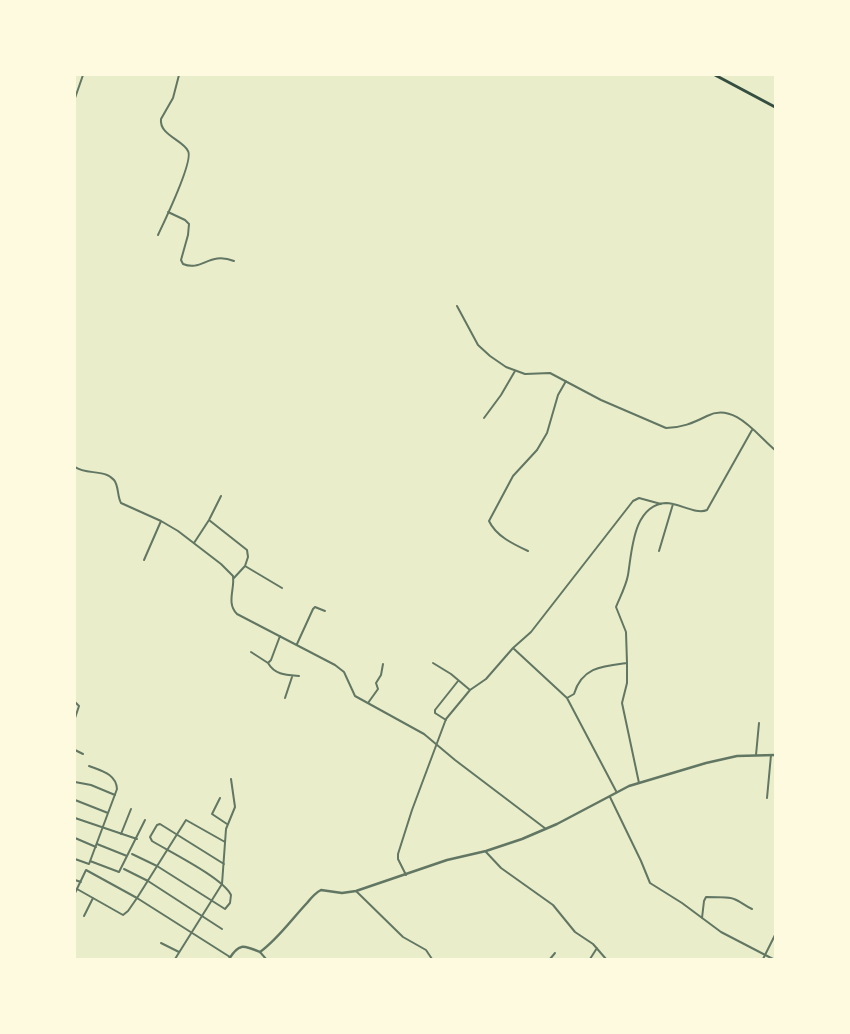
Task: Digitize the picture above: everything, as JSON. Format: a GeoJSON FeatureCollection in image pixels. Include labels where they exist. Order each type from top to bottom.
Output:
{"type":"FeatureCollection","features":[{"type":"Feature","properties":{"kind":"main road"},"geometry":{"type":"LineString","coordinates":[[715,75],[775,107]]}},
{"type":"Feature","properties":{"kind":"street"},"geometry":{"type":"LineString","coordinates":[[75,98],[83,75]]}},
{"type":"Feature","properties":{"kind":"street"},"geometry":{"type":"LineString","coordinates":[[158,235],[182,181],[189,155],[186,148],[162,128],[161,121],[171,103],[179,75]]}},
{"type":"Feature","properties":{"kind":"street"},"geometry":{"type":"LineString","coordinates":[[168,212],[186,220],[189,224],[182,258],[183,264],[195,266],[219,257],[234,261]]}},
{"type":"Feature","properties":{"kind":"street"},"geometry":{"type":"LineString","coordinates":[[457,306],[478,345],[501,364],[515,371],[525,374],[548,373],[601,400],[666,428],[677,428],[692,424],[709,415],[722,412],[741,420],[775,450]]}},
{"type":"Feature","properties":{"kind":"street"},"geometry":{"type":"LineString","coordinates":[[484,418],[501,395],[515,371]]}},
{"type":"Feature","properties":{"kind":"street"},"geometry":{"type":"LineString","coordinates":[[528,551],[514,544],[493,529],[489,521],[512,476],[538,450],[547,433],[558,395],[566,381]]}},
{"type":"Feature","properties":{"kind":"street"},"geometry":{"type":"LineString","coordinates":[[406,875],[398,860],[398,854],[412,810],[446,720],[458,703],[470,690],[486,679],[513,648],[531,632],[633,500],[639,498],[662,504],[673,504],[701,512],[707,510],[752,430]]}},
{"type":"Feature","properties":{"kind":"street"},"geometry":{"type":"LineString","coordinates":[[75,467],[82,471],[108,475],[115,481],[121,503],[161,521],[194,543],[225,568],[233,579]]}},
{"type":"Feature","properties":{"kind":"street"},"geometry":{"type":"LineString","coordinates":[[194,543],[209,520],[221,496]]}},
{"type":"Feature","properties":{"kind":"street"},"geometry":{"type":"LineString","coordinates":[[639,783],[622,703],[627,683],[626,632],[616,607],[627,577],[632,545],[640,520],[647,512],[662,504]]}},
{"type":"Feature","properties":{"kind":"street"},"geometry":{"type":"LineString","coordinates":[[659,551],[673,504]]}},
{"type":"Feature","properties":{"kind":"street"},"geometry":{"type":"LineString","coordinates":[[209,520],[247,550],[248,557],[244,566],[233,579],[231,604],[235,612],[340,669],[353,693],[438,744],[455,760],[546,830]]}},
{"type":"Feature","properties":{"kind":"street"},"geometry":{"type":"LineString","coordinates":[[144,560],[161,521]]}},
{"type":"Feature","properties":{"kind":"street"},"geometry":{"type":"LineString","coordinates":[[244,566],[282,588]]}},
{"type":"Feature","properties":{"kind":"street"},"geometry":{"type":"LineString","coordinates":[[297,644],[313,609],[318,608],[326,611]]}},
{"type":"Feature","properties":{"kind":"street"},"geometry":{"type":"LineString","coordinates":[[268,662],[271,660],[280,636]]}},
{"type":"Feature","properties":{"kind":"street"},"geometry":{"type":"LineString","coordinates":[[513,648],[567,698],[616,792]]}},
{"type":"Feature","properties":{"kind":"street"},"geometry":{"type":"LineString","coordinates":[[251,652],[268,662],[274,671],[283,675],[300,676]]}},
{"type":"Feature","properties":{"kind":"street"},"geometry":{"type":"LineString","coordinates":[[433,663],[470,690]]}},
{"type":"Feature","properties":{"kind":"street"},"geometry":{"type":"LineString","coordinates":[[567,698],[574,694],[578,684],[594,669],[611,664],[627,663]]}},
{"type":"Feature","properties":{"kind":"street"},"geometry":{"type":"LineString","coordinates":[[368,703],[378,689],[376,684],[381,675],[383,664]]}},
{"type":"Feature","properties":{"kind":"street"},"geometry":{"type":"LineString","coordinates":[[285,698],[292,676]]}},
{"type":"Feature","properties":{"kind":"street"},"geometry":{"type":"LineString","coordinates":[[446,720],[435,713],[435,710],[458,681]]}},
{"type":"Feature","properties":{"kind":"street"},"geometry":{"type":"LineString","coordinates":[[75,702],[79,707],[75,724]]}},
{"type":"Feature","properties":{"kind":"street"},"geometry":{"type":"LineString","coordinates":[[756,755],[759,723]]}},
{"type":"Feature","properties":{"kind":"street"},"geometry":{"type":"LineString","coordinates":[[75,750],[83,754]]}},
{"type":"Feature","properties":{"kind":"street"},"geometry":{"type":"LineString","coordinates":[[260,952],[278,936],[318,891],[323,889],[342,893],[356,891],[447,860],[486,851],[546,830],[610,795],[639,783],[737,756],[773,755],[767,798]]}},
{"type":"Feature","properties":{"kind":"street"},"geometry":{"type":"LineString","coordinates":[[75,859],[89,864],[115,795],[117,783],[112,776],[90,766]]}},
{"type":"Feature","properties":{"kind":"street"},"geometry":{"type":"LineString","coordinates":[[175,959],[222,884],[228,824],[235,808],[231,779]]}},
{"type":"Feature","properties":{"kind":"street"},"geometry":{"type":"LineString","coordinates":[[75,782],[115,795]]}},
{"type":"Feature","properties":{"kind":"street"},"geometry":{"type":"LineString","coordinates":[[610,795],[644,866],[650,883],[682,902],[729,936],[773,959]]}},
{"type":"Feature","properties":{"kind":"street"},"geometry":{"type":"LineString","coordinates":[[220,798],[212,814],[228,824]]}},
{"type":"Feature","properties":{"kind":"street"},"geometry":{"type":"LineString","coordinates":[[75,800],[108,813]]}},
{"type":"Feature","properties":{"kind":"street"},"geometry":{"type":"LineString","coordinates":[[121,834],[131,809]]}},
{"type":"Feature","properties":{"kind":"street"},"geometry":{"type":"LineString","coordinates":[[75,818],[137,839]]}},
{"type":"Feature","properties":{"kind":"street"},"geometry":{"type":"LineString","coordinates":[[90,861],[119,872],[145,820]]}},
{"type":"Feature","properties":{"kind":"street"},"geometry":{"type":"LineString","coordinates":[[77,889],[123,915],[137,898],[186,820],[225,842]]}},
{"type":"Feature","properties":{"kind":"street"},"geometry":{"type":"LineString","coordinates":[[132,854],[157,866],[225,909],[230,903],[231,893],[222,884],[152,841],[150,837],[157,825],[160,824],[224,864]]}},
{"type":"Feature","properties":{"kind":"street"},"geometry":{"type":"LineString","coordinates":[[75,838],[127,856]]}},
{"type":"Feature","properties":{"kind":"street"},"geometry":{"type":"LineString","coordinates":[[486,851],[501,868],[553,905],[575,932],[597,948],[606,959]]}},
{"type":"Feature","properties":{"kind":"street"},"geometry":{"type":"LineString","coordinates":[[75,893],[86,870],[137,898],[192,932],[229,958],[236,948],[247,947],[260,952],[266,959]]}},
{"type":"Feature","properties":{"kind":"street"},"geometry":{"type":"LineString","coordinates":[[124,870],[148,881],[222,929]]}},
{"type":"Feature","properties":{"kind":"street"},"geometry":{"type":"LineString","coordinates":[[75,880],[81,882]]}},
{"type":"Feature","properties":{"kind":"street"},"geometry":{"type":"LineString","coordinates":[[356,891],[403,937],[422,947],[432,959]]}},
{"type":"Feature","properties":{"kind":"street"},"geometry":{"type":"LineString","coordinates":[[702,918],[706,897],[732,898],[752,909]]}},
{"type":"Feature","properties":{"kind":"street"},"geometry":{"type":"LineString","coordinates":[[84,916],[93,898]]}},
{"type":"Feature","properties":{"kind":"street"},"geometry":{"type":"LineString","coordinates":[[763,959],[775,935]]}},
{"type":"Feature","properties":{"kind":"street"},"geometry":{"type":"LineString","coordinates":[[161,943],[179,952]]}},
{"type":"Feature","properties":{"kind":"street"},"geometry":{"type":"LineString","coordinates":[[590,959],[597,948]]}},
{"type":"Feature","properties":{"kind":"street"},"geometry":{"type":"LineString","coordinates":[[550,959],[555,953]]}}]}
